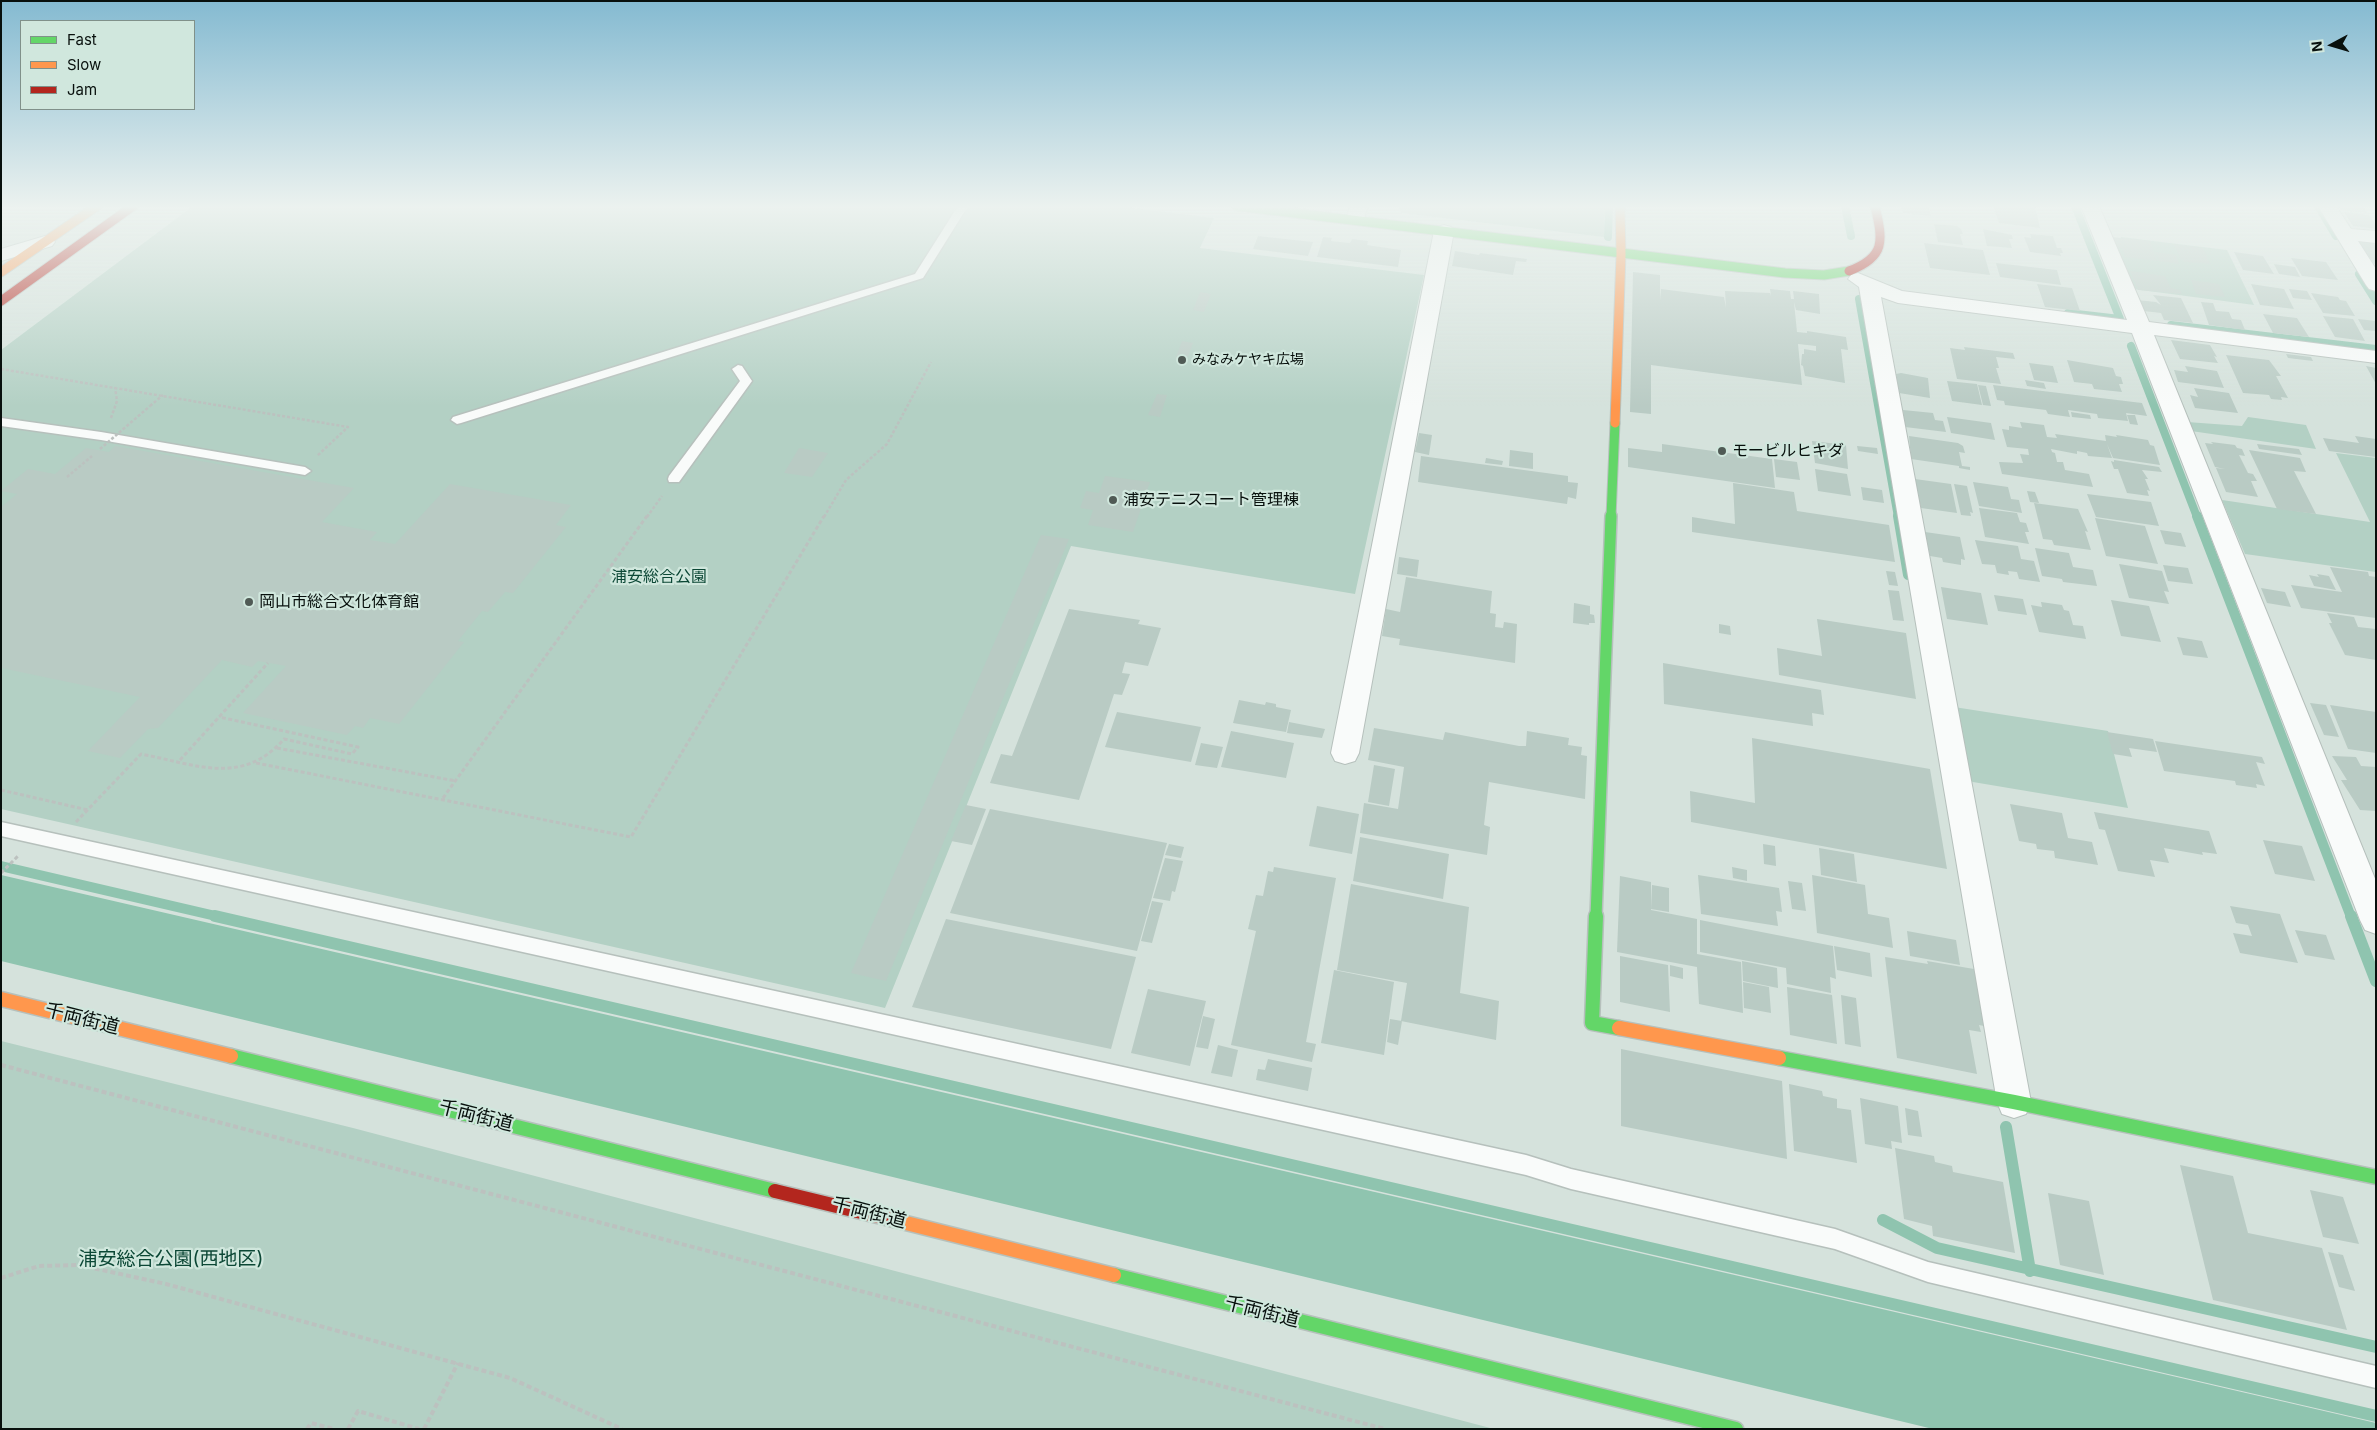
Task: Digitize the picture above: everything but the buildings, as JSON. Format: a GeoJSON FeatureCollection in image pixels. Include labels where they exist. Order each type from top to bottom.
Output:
{"type":"FeatureCollection","features":[{"type":"Feature","properties":{"kind":"street"},"geometry":{"type":"LineString","coordinates":[[1,302],[41,273]]}},
{"type":"Feature","properties":{"kind":"street"},"geometry":{"type":"LineString","coordinates":[[1345,753],[1436,273]]}},
{"type":"Feature","properties":{"kind":"street"},"geometry":{"type":"LineString","coordinates":[[1620,273],[1592,1022],[2014,1102],[2376,1177]]}},
{"type":"Feature","properties":{"kind":"street"},"geometry":{"type":"LineString","coordinates":[[1781,273],[1859,279],[1898,297],[2376,357]]}},
{"type":"Feature","properties":{"kind":"street"},"geometry":{"type":"LineString","coordinates":[[1863,273],[1859,279],[2014,1102]]}},
{"type":"Feature","properties":{"kind":"street"},"geometry":{"type":"LineString","coordinates":[[2118,273],[2376,920]]}},
{"type":"Feature","properties":{"kind":"street"},"geometry":{"type":"LineString","coordinates":[[2368,273],[2376,285]]}},
{"type":"Feature","properties":{"kind":"street","name":"千両街道"},"geometry":{"type":"LineString","coordinates":[[1,1000],[1736,1429]]}},
{"type":"Feature","properties":{"kind":"lane"},"geometry":{"type":"LineString","coordinates":[[457,420],[919,276],[921,273]]}},
{"type":"Feature","properties":{"kind":"lane"},"geometry":{"type":"LineString","coordinates":[[674,479],[746,381],[738,368]]}},
{"type":"Feature","properties":{"kind":"lane"},"geometry":{"type":"LineString","coordinates":[[1,422],[305,471]]}},
{"type":"Feature","properties":{"kind":"lane"},"geometry":{"type":"LineString","coordinates":[[1,829],[1526,1165],[1571,1179],[1835,1239],[1928,1272],[2376,1378]]}},
{"type":"Feature","properties":{"kind":"path"},"geometry":{"type":"LineString","coordinates":[[256,763],[444,798],[631,837],[846,480],[887,444],[931,362]]}},
{"type":"Feature","properties":{"kind":"path"},"geometry":{"type":"LineString","coordinates":[[1,369],[348,427],[316,457]]}},
{"type":"Feature","properties":{"kind":"path"},"geometry":{"type":"LineString","coordinates":[[90,435],[112,417],[117,401],[115,387]]}},
{"type":"Feature","properties":{"kind":"path"},"geometry":{"type":"LineString","coordinates":[[67,477],[164,395]]}},
{"type":"Feature","properties":{"kind":"path"},"geometry":{"type":"LineString","coordinates":[[444,798],[674,479]]}},
{"type":"Feature","properties":{"kind":"path"},"geometry":{"type":"LineString","coordinates":[[179,761],[268,662]]}},
{"type":"Feature","properties":{"kind":"path"},"geometry":{"type":"LineString","coordinates":[[74,824],[140,754],[234,770],[256,763],[276,748],[284,739],[352,754],[358,747],[219,717]]}},
{"type":"Feature","properties":{"kind":"path"},"geometry":{"type":"LineString","coordinates":[[276,748],[456,781]]}},
{"type":"Feature","properties":{"kind":"path"},"geometry":{"type":"LineString","coordinates":[[1,790],[88,810]]}},
{"type":"Feature","properties":{"kind":"path"},"geometry":{"type":"LineString","coordinates":[[1,873],[9,865]]}},
{"type":"Feature","properties":{"kind":"path"},"geometry":{"type":"LineString","coordinates":[[1,1065],[1385,1429]]}},
{"type":"Feature","properties":{"kind":"path"},"geometry":{"type":"LineString","coordinates":[[1,1278],[39,1266],[79,1265],[166,1284],[510,1378],[622,1429]]}},
{"type":"Feature","properties":{"kind":"path"},"geometry":{"type":"LineString","coordinates":[[424,1429],[458,1363]]}},
{"type":"Feature","properties":{"kind":"path"},"geometry":{"type":"LineString","coordinates":[[348,1429],[358,1411],[419,1429]]}},
{"type":"Feature","properties":{"kind":"path"},"geometry":{"type":"LineString","coordinates":[[308,1429],[311,1423],[334,1429]]}},
{"type":"Feature","properties":{"kind":"green space","name":"浦安総合公園"},"geometry":{"type":"Polygon","coordinates":[[[104,273],[1405,273],[1424,275],[1355,594],[1071,546],[885,1008],[1,809],[1,350],[104,273]]]}},
{"type":"Feature","properties":{"kind":"green space"},"geometry":{"type":"Polygon","coordinates":[[[2126,273],[2238,273],[2254,305],[2133,289],[2126,273]]]}},
{"type":"Feature","properties":{"kind":"green space"},"geometry":{"type":"Polygon","coordinates":[[[2248,417],[2306,425],[2316,449],[2191,431],[2187,422],[2242,426],[2248,417]]]}},
{"type":"Feature","properties":{"kind":"green space"},"geometry":{"type":"Polygon","coordinates":[[[2336,453],[2376,458],[2376,572],[2245,554],[2222,500],[2370,522],[2336,453]]]}},
{"type":"Feature","properties":{"kind":"green space"},"geometry":{"type":"Polygon","coordinates":[[[1954,707],[2108,731],[2128,808],[1967,781],[1954,707]]]}},
{"type":"Feature","properties":{"kind":"green space","name":"浦安総合公園(西地区)"},"geometry":{"type":"Polygon","coordinates":[[[1,1041],[353,1128],[1494,1429],[1,1429],[1,1041]]]}},
{"type":"Feature","properties":{"kind":"shaded area"},"geometry":{"type":"Polygon","coordinates":[[[1,875],[2376,1423],[2376,1429],[1933,1429],[1,961],[1,875]]]}},
{"type":"Feature","properties":{"kind":"waterway"},"geometry":{"type":"LineString","coordinates":[[2068,313],[2120,319],[2102,273]]}},
{"type":"Feature","properties":{"kind":"waterway"},"geometry":{"type":"LineString","coordinates":[[2359,274],[2376,301]]}},
{"type":"Feature","properties":{"kind":"waterway"},"geometry":{"type":"LineString","coordinates":[[1859,299],[1898,517]]}},
{"type":"Feature","properties":{"kind":"waterway"},"geometry":{"type":"LineString","coordinates":[[2171,325],[2376,349]]}},
{"type":"Feature","properties":{"kind":"waterway"},"geometry":{"type":"LineString","coordinates":[[2131,346],[2197,517]]}},
{"type":"Feature","properties":{"kind":"waterway"},"geometry":{"type":"LineString","coordinates":[[1898,516],[1908,575]]}},
{"type":"Feature","properties":{"kind":"waterway"},"geometry":{"type":"LineString","coordinates":[[2197,516],[2351,917]]}},
{"type":"Feature","properties":{"kind":"waterway"},"geometry":{"type":"LineString","coordinates":[[1,866],[220,917]]}},
{"type":"Feature","properties":{"kind":"waterway"},"geometry":{"type":"LineString","coordinates":[[215,916],[2376,1416]]}},
{"type":"Feature","properties":{"kind":"waterway"},"geometry":{"type":"LineString","coordinates":[[2351,916],[2376,981]]}},
{"type":"Feature","properties":{"kind":"waterway"},"geometry":{"type":"LineString","coordinates":[[2006,1127],[2030,1269]]}},
{"type":"Feature","properties":{"kind":"waterway"},"geometry":{"type":"LineString","coordinates":[[1883,1220],[1937,1248],[2030,1269]]}},
{"type":"Feature","properties":{"kind":"waterway"},"geometry":{"type":"LineString","coordinates":[[2030,1269],[2376,1347]]}},
{"type":"Feature","properties":{"kind":"traffic: fast"},"geometry":{"type":"LineString","coordinates":[[1783,273],[1824,275],[1838,273]]}},
{"type":"Feature","properties":{"kind":"traffic: fast"},"geometry":{"type":"LineString","coordinates":[[1615,423],[1592,1023],[1619,1028]]}},
{"type":"Feature","properties":{"kind":"traffic: fast"},"geometry":{"type":"LineString","coordinates":[[231,1056],[775,1191]]}},
{"type":"Feature","properties":{"kind":"traffic: fast"},"geometry":{"type":"LineString","coordinates":[[1779,1058],[2014,1102],[2376,1177]]}},
{"type":"Feature","properties":{"kind":"traffic: fast"},"geometry":{"type":"LineString","coordinates":[[1114,1275],[1736,1429]]}},
{"type":"Feature","properties":{"kind":"traffic: slow"},"geometry":{"type":"LineString","coordinates":[[1615,423],[1620,273]]}},
{"type":"Feature","properties":{"kind":"traffic: slow"},"geometry":{"type":"LineString","coordinates":[[1,999],[231,1056]]}},
{"type":"Feature","properties":{"kind":"traffic: slow"},"geometry":{"type":"LineString","coordinates":[[1619,1028],[1779,1058]]}},
{"type":"Feature","properties":{"kind":"traffic: slow"},"geometry":{"type":"LineString","coordinates":[[894,1220],[1114,1275]]}},
{"type":"Feature","properties":{"kind":"traffic: jam"},"geometry":{"type":"LineString","coordinates":[[1,301],[40,273]]}},
{"type":"Feature","properties":{"kind":"traffic: jam"},"geometry":{"type":"LineString","coordinates":[[775,1191],[894,1220]]}},
{"type":"Feature","properties":{"kind":"place","name":"みなみケヤキ広場"},"geometry":{"type":"Point","coordinates":[1182,360]}},
{"type":"Feature","properties":{"kind":"place","name":"モービルヒキダ"},"geometry":{"type":"Point","coordinates":[1722,451]}},
{"type":"Feature","properties":{"kind":"place","name":"浦安テニスコート管理棟"},"geometry":{"type":"Point","coordinates":[1113,500]}},
{"type":"Feature","properties":{"kind":"place","name":"岡山市総合文化体育館"},"geometry":{"type":"Point","coordinates":[249,602]}}]}
